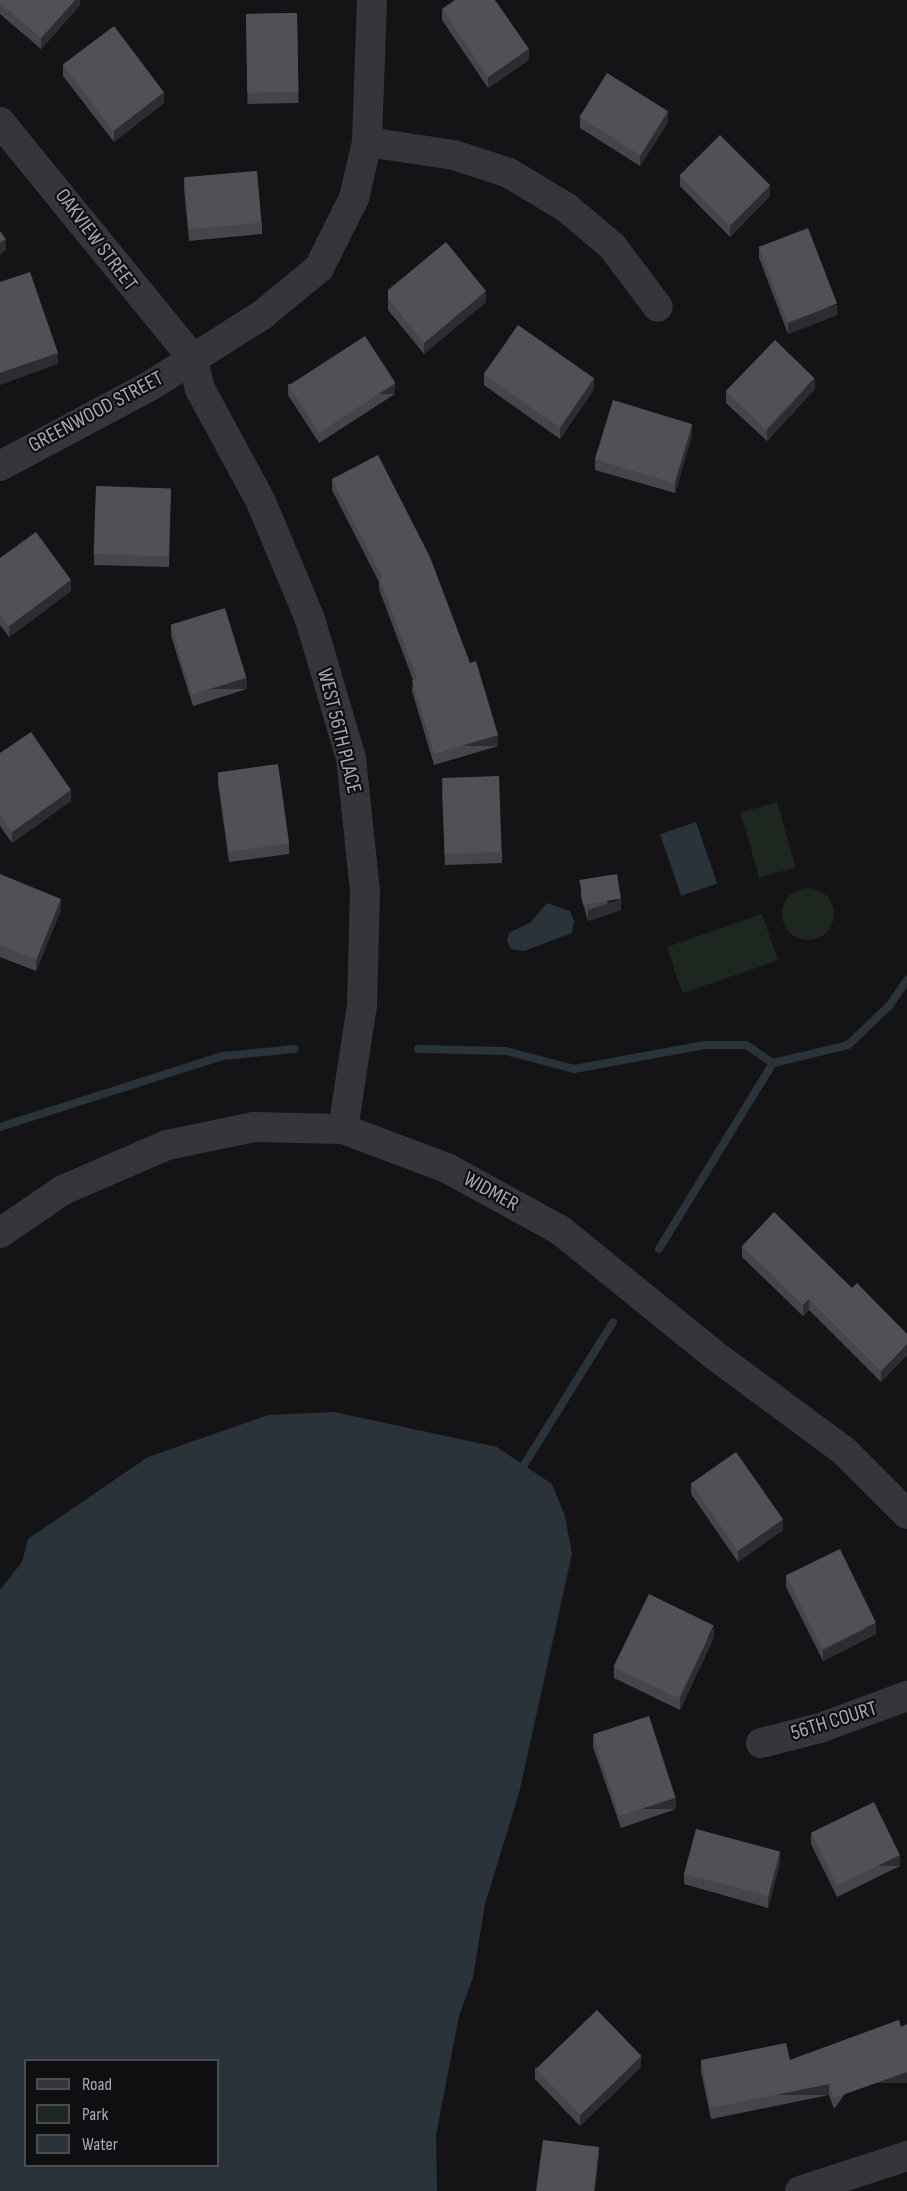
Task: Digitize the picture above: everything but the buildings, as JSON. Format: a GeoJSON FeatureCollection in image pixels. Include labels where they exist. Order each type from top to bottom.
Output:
{"type":"FeatureCollection","features":[{"type":"Feature","properties":{"kind":"street","name":"GREENWOOD STREET"},"geometry":{"type":"LineString","coordinates":[[0,466],[150,386],[262,315],[319,268],[354,198],[367,142],[372,0]]}},
{"type":"Feature","properties":{"kind":"street","name":"OAKVIEW STREET"},"geometry":{"type":"LineString","coordinates":[[0,122],[193,359]]}},
{"type":"Feature","properties":{"kind":"street"},"geometry":{"type":"LineString","coordinates":[[367,142],[454,155],[509,173],[567,208],[612,246],[658,307]]}},
{"type":"Feature","properties":{"kind":"street","name":"WEST 56TH PLACE"},"geometry":{"type":"LineString","coordinates":[[193,359],[200,388],[261,502],[310,619],[351,758],[360,816],[366,950],[362,1005],[343,1129]]}},
{"type":"Feature","properties":{"kind":"street","name":"WIDMER"},"geometry":{"type":"LineString","coordinates":[[0,1233],[63,1190],[167,1145],[254,1127],[343,1129],[447,1168],[560,1230],[713,1354],[844,1451],[907,1514]]}},
{"type":"Feature","properties":{"kind":"street","name":"56TH COURT"},"geometry":{"type":"LineString","coordinates":[[761,1743],[820,1728],[907,1696]]}},
{"type":"Feature","properties":{"kind":"street"},"geometry":{"type":"LineString","coordinates":[[800,2191],[907,2156]]}},
{"type":"Feature","properties":{"kind":"green space"},"geometry":{"type":"Polygon","coordinates":[[[777,802],[796,867],[759,878],[740,812],[777,802]]]}},
{"type":"Feature","properties":{"kind":"green space"},"geometry":{"type":"Polygon","coordinates":[[[808,888],[818,890],[826,896],[832,904],[834,914],[832,924],[826,932],[818,938],[808,940],[798,938],[790,932],[784,924],[782,914],[784,904],[790,896],[798,890],[808,888]]]}},
{"type":"Feature","properties":{"kind":"green space"},"geometry":{"type":"Polygon","coordinates":[[[762,914],[778,960],[682,993],[667,947],[762,914]]]}},
{"type":"Feature","properties":{"kind":"water"},"geometry":{"type":"Polygon","coordinates":[[[696,822],[717,883],[681,896],[660,834],[696,822]]]}},
{"type":"Feature","properties":{"kind":"water"},"geometry":{"type":"Polygon","coordinates":[[[547,903],[570,911],[574,921],[572,933],[524,951],[511,949],[507,941],[509,933],[531,922],[547,903]]]}},
{"type":"Feature","properties":{"kind":"water"},"geometry":{"type":"Polygon","coordinates":[[[334,1412],[497,1447],[552,1484],[565,1516],[572,1554],[519,1793],[485,1904],[473,1977],[459,2016],[436,2135],[437,2191],[0,2191],[0,1590],[22,1562],[28,1539],[148,1457],[268,1415],[334,1412]]]}},
{"type":"Feature","properties":{"kind":"waterway"},"geometry":{"type":"LineString","coordinates":[[659,1249],[773,1063],[848,1045],[889,1006],[907,980]]}},
{"type":"Feature","properties":{"kind":"waterway"},"geometry":{"type":"LineString","coordinates":[[418,1049],[506,1051],[574,1069],[705,1045],[746,1045],[773,1063]]}},
{"type":"Feature","properties":{"kind":"waterway"},"geometry":{"type":"LineString","coordinates":[[0,1127],[223,1056],[295,1049]]}},
{"type":"Feature","properties":{"kind":"waterway"},"geometry":{"type":"LineString","coordinates":[[524,1465],[613,1322]]}}]}
